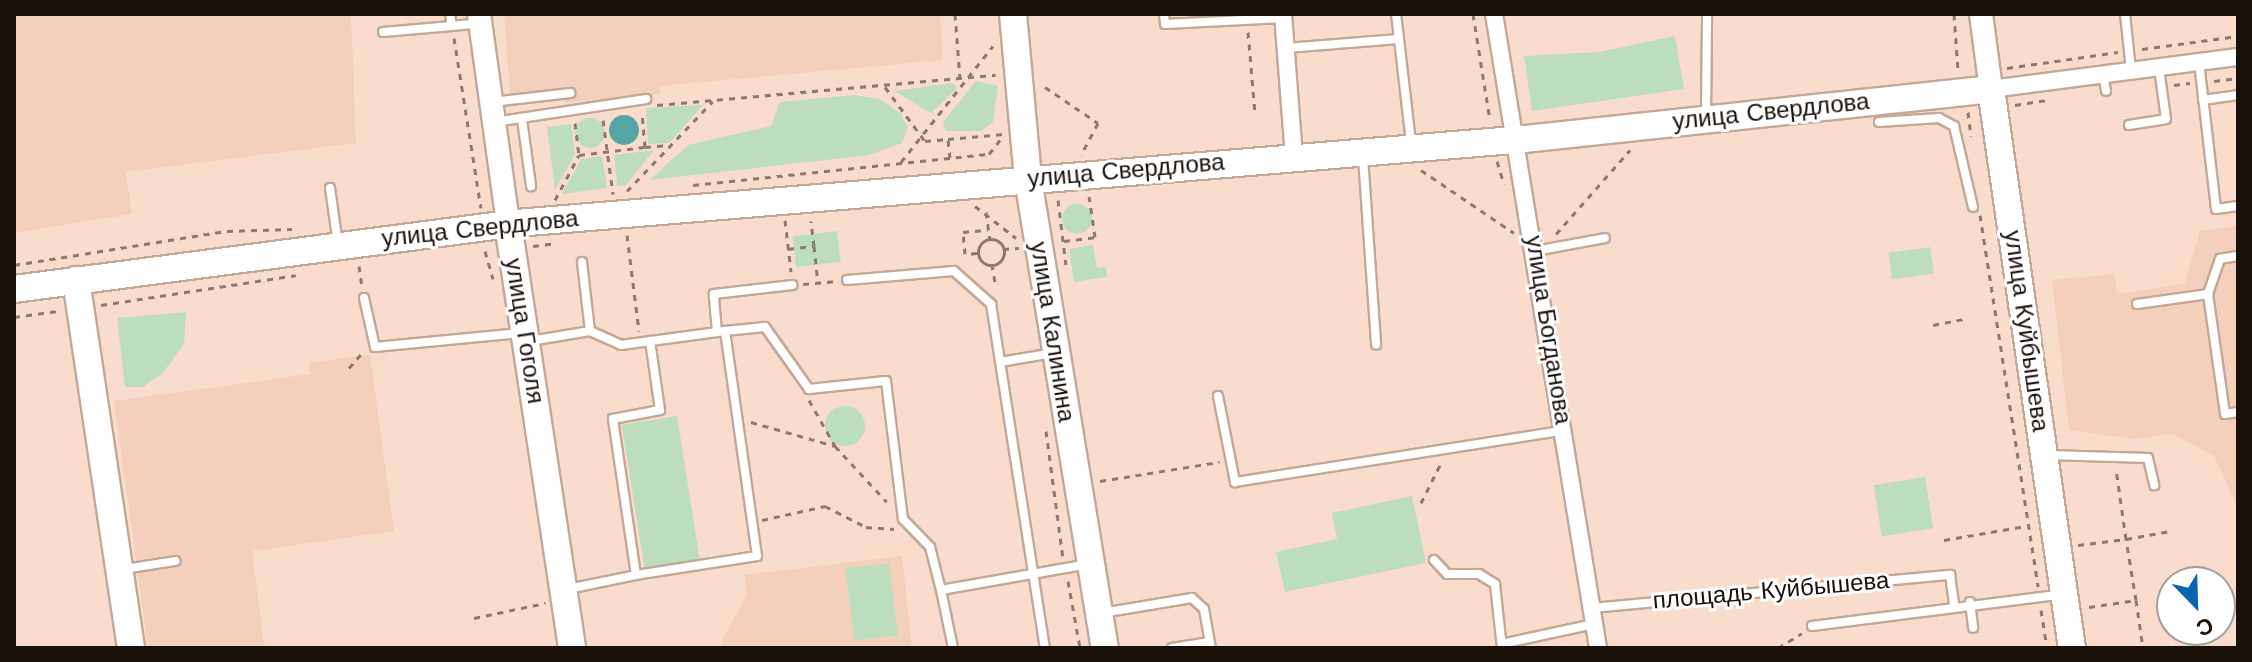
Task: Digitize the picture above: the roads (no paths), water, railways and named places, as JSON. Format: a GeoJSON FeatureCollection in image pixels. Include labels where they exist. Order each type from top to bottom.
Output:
{"type":"FeatureCollection","features":[{"type":"Feature","properties":{"kind":"main road","name":"улица Калинина"},"geometry":{"type":"LineString","coordinates":[[1013,14],[1028,179],[1055,353],[1077,566],[1099,613],[1105,648]]}},
{"type":"Feature","properties":{"kind":"main road","name":"улица Куйбышева"},"geometry":{"type":"LineString","coordinates":[[1981,14],[1999,97],[2043,455],[2051,595],[2072,648]]}},
{"type":"Feature","properties":{"kind":"main road","name":"улица Гоголя"},"geometry":{"type":"LineString","coordinates":[[480,18],[525,337],[554,596],[572,648]]}},
{"type":"Feature","properties":{"kind":"main road","name":"улица Свердлова"},"geometry":{"type":"LineString","coordinates":[[14,289],[508,224],[1294,157],[1362,152],[1418,155],[1516,139],[1706,119],[1999,97]]}},
{"type":"Feature","properties":{"kind":"main road"},"geometry":{"type":"LineString","coordinates":[[76,280],[131,648]]}},
{"type":"Feature","properties":{"kind":"street","name":"улица Богданова"},"geometry":{"type":"LineString","coordinates":[[1494,14],[1539,250],[1598,648]]}},
{"type":"Feature","properties":{"kind":"street"},"geometry":{"type":"LineString","coordinates":[[1283,16],[1294,157]]}},
{"type":"Feature","properties":{"kind":"street","name":"улица Свердлова"},"geometry":{"type":"LineString","coordinates":[[1999,97],[2103,74],[2238,57]]}},
{"type":"Feature","properties":{"kind":"lane"},"geometry":{"type":"LineString","coordinates":[[450,14],[452,26]]}},
{"type":"Feature","properties":{"kind":"lane"},"geometry":{"type":"LineString","coordinates":[[1164,14],[1165,24],[1283,16]]}},
{"type":"Feature","properties":{"kind":"lane"},"geometry":{"type":"LineString","coordinates":[[1396,14],[1418,155]]}},
{"type":"Feature","properties":{"kind":"lane"},"geometry":{"type":"LineString","coordinates":[[1706,119],[1707,14]]}},
{"type":"Feature","properties":{"kind":"lane"},"geometry":{"type":"LineString","coordinates":[[2125,14],[2131,70]]}},
{"type":"Feature","properties":{"kind":"lane"},"geometry":{"type":"LineString","coordinates":[[383,32],[452,26],[480,18]]}},
{"type":"Feature","properties":{"kind":"lane"},"geometry":{"type":"LineString","coordinates":[[1286,48],[1399,39]]}},
{"type":"Feature","properties":{"kind":"lane"},"geometry":{"type":"LineString","coordinates":[[2199,62],[2216,209],[2238,206]]}},
{"type":"Feature","properties":{"kind":"lane"},"geometry":{"type":"LineString","coordinates":[[2129,125],[2166,119],[2159,67]]}},
{"type":"Feature","properties":{"kind":"lane"},"geometry":{"type":"LineString","coordinates":[[2103,74],[2106,91]]}},
{"type":"Feature","properties":{"kind":"lane"},"geometry":{"type":"LineString","coordinates":[[493,112],[570,93]]}},
{"type":"Feature","properties":{"kind":"lane"},"geometry":{"type":"LineString","coordinates":[[2203,100],[2238,95]]}},
{"type":"Feature","properties":{"kind":"lane"},"geometry":{"type":"LineString","coordinates":[[493,112],[522,119],[644,103]]}},
{"type":"Feature","properties":{"kind":"lane"},"geometry":{"type":"LineString","coordinates":[[1879,122],[1939,118],[1954,126],[1976,206]]}},
{"type":"Feature","properties":{"kind":"lane"},"geometry":{"type":"LineString","coordinates":[[522,119],[531,186]]}},
{"type":"Feature","properties":{"kind":"lane"},"geometry":{"type":"LineString","coordinates":[[1362,152],[1376,345]]}},
{"type":"Feature","properties":{"kind":"lane"},"geometry":{"type":"LineString","coordinates":[[330,188],[339,247]]}},
{"type":"Feature","properties":{"kind":"lane"},"geometry":{"type":"LineString","coordinates":[[1539,250],[1605,238]]}},
{"type":"Feature","properties":{"kind":"lane"},"geometry":{"type":"LineString","coordinates":[[2238,256],[2220,259],[2208,294],[2225,414],[2238,412]]}},
{"type":"Feature","properties":{"kind":"lane"},"geometry":{"type":"LineString","coordinates":[[582,262],[590,331]]}},
{"type":"Feature","properties":{"kind":"lane"},"geometry":{"type":"LineString","coordinates":[[847,280],[954,271],[991,304],[1045,648]]}},
{"type":"Feature","properties":{"kind":"lane"},"geometry":{"type":"LineString","coordinates":[[554,596],[636,575],[757,556],[737,418],[714,294],[792,285]]}},
{"type":"Feature","properties":{"kind":"lane"},"geometry":{"type":"LineString","coordinates":[[2137,304],[2208,294]]}},
{"type":"Feature","properties":{"kind":"lane"},"geometry":{"type":"LineString","coordinates":[[364,298],[375,347],[590,331],[621,345],[765,327],[797,380],[809,389],[886,381],[906,523],[930,547],[953,648]]}},
{"type":"Feature","properties":{"kind":"lane"},"geometry":{"type":"LineString","coordinates":[[636,575],[613,419],[660,410],[645,342]]}},
{"type":"Feature","properties":{"kind":"lane"},"geometry":{"type":"LineString","coordinates":[[1000,362],[1055,353]]}},
{"type":"Feature","properties":{"kind":"lane"},"geometry":{"type":"LineString","coordinates":[[1218,396],[1235,482],[1565,431]]}},
{"type":"Feature","properties":{"kind":"lane"},"geometry":{"type":"LineString","coordinates":[[2043,455],[2148,458],[2154,485]]}},
{"type":"Feature","properties":{"kind":"lane"},"geometry":{"type":"LineString","coordinates":[[1434,560],[1447,574],[1492,580],[1504,645]]}},
{"type":"Feature","properties":{"kind":"lane"},"geometry":{"type":"LineString","coordinates":[[119,570],[175,561]]}},
{"type":"Feature","properties":{"kind":"lane"},"geometry":{"type":"LineString","coordinates":[[941,590],[1077,566]]}},
{"type":"Feature","properties":{"kind":"lane","name":"площадь Куйбышева"},"geometry":{"type":"LineString","coordinates":[[1504,645],[1594,616],[1950,575],[1954,603]]}},
{"type":"Feature","properties":{"kind":"lane"},"geometry":{"type":"LineString","coordinates":[[1812,626],[1954,603],[2051,595]]}},
{"type":"Feature","properties":{"kind":"lane"},"geometry":{"type":"LineString","coordinates":[[1099,613],[1192,598],[1204,609],[1211,645],[1172,648]]}},
{"type":"Feature","properties":{"kind":"lane"},"geometry":{"type":"LineString","coordinates":[[1970,602],[1973,628]]}},
{"type":"Feature","properties":{"kind":"water"},"geometry":{"type":"Polygon","coordinates":[[[624,115],[630,116],[638,124],[638,136],[630,144],[624,145],[618,144],[610,136],[609,130],[610,124],[618,116],[624,115]]]}}]}
